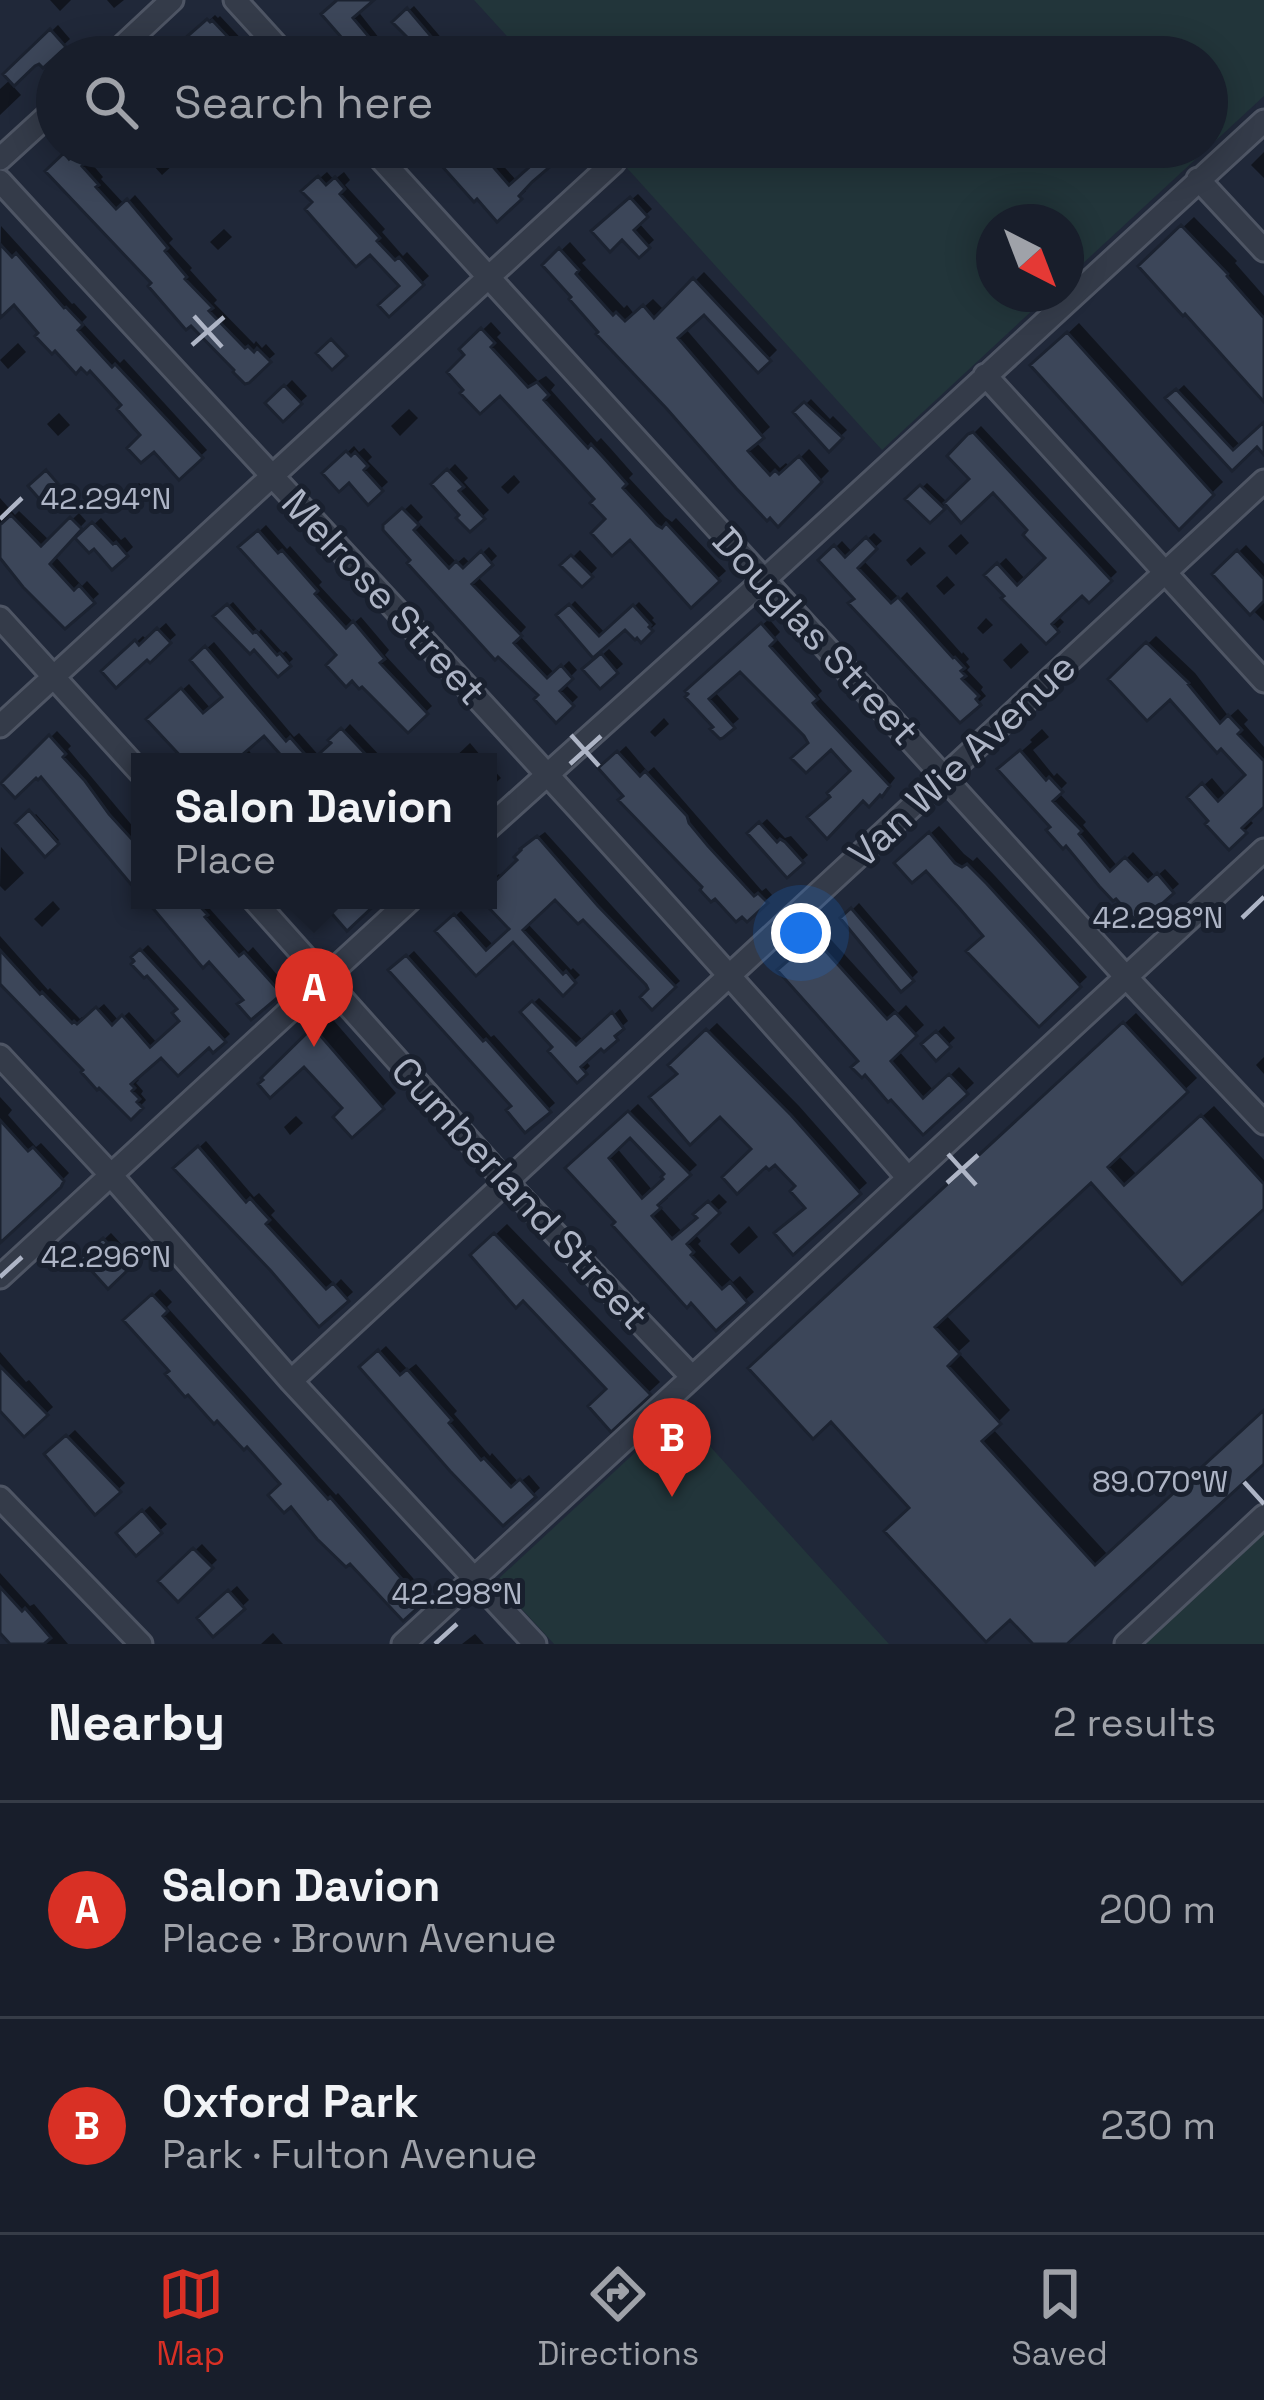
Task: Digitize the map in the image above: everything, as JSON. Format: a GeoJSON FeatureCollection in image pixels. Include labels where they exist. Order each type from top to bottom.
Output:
{"type":"FeatureCollection","features":[{"type":"Feature","properties":{"kind":"street"},"geometry":{"type":"LineString","coordinates":[[133,36],[172,0]]}},
{"type":"Feature","properties":{"kind":"street"},"geometry":{"type":"LineString","coordinates":[[235,0],[268,36]]}},
{"type":"Feature","properties":{"kind":"street"},"geometry":{"type":"LineString","coordinates":[[1228,153],[1264,121]]}},
{"type":"Feature","properties":{"kind":"street"},"geometry":{"type":"LineString","coordinates":[[0,158],[36,125]]}},
{"type":"Feature","properties":{"kind":"street","name":"Douglas Street"},"geometry":{"type":"LineString","coordinates":[[389,168],[1264,1123]]}},
{"type":"Feature","properties":{"kind":"street"},"geometry":{"type":"LineString","coordinates":[[0,726],[607,168]]}},
{"type":"Feature","properties":{"kind":"street"},"geometry":{"type":"LineString","coordinates":[[497,820],[1211,168]]}},
{"type":"Feature","properties":{"kind":"street"},"geometry":{"type":"LineString","coordinates":[[1198,179],[1264,250]]}},
{"type":"Feature","properties":{"kind":"street","name":"Melrose Street"},"geometry":{"type":"LineString","coordinates":[[0,181],[547,773],[908,1178]]}},
{"type":"Feature","properties":{"kind":"street"},"geometry":{"type":"LineString","coordinates":[[986,375],[1264,682]]}},
{"type":"Feature","properties":{"kind":"street","name":"Van Wie Avenue"},"geometry":{"type":"LineString","coordinates":[[291,1381],[1264,481]]}},
{"type":"Feature","properties":{"kind":"street"},"geometry":{"type":"LineString","coordinates":[[0,618],[131,762]]}},
{"type":"Feature","properties":{"kind":"street"},"geometry":{"type":"LineString","coordinates":[[403,1644],[1264,850]]}},
{"type":"Feature","properties":{"kind":"street","name":"Cumberland Street"},"geometry":{"type":"LineString","coordinates":[[262,909],[506,1182],[692,1377]]}},
{"type":"Feature","properties":{"kind":"street"},"geometry":{"type":"LineString","coordinates":[[0,1276],[400,909]]}},
{"type":"Feature","properties":{"kind":"street"},"geometry":{"type":"LineString","coordinates":[[0,1056],[535,1644]]}},
{"type":"Feature","properties":{"kind":"street"},"geometry":{"type":"LineString","coordinates":[[0,1498],[141,1644]]}},
{"type":"Feature","properties":{"kind":"street"},"geometry":{"type":"LineString","coordinates":[[1126,1644],[1264,1516]]}},
{"type":"Feature","properties":{"kind":"green space"},"geometry":{"type":"Polygon","coordinates":[[[474,0],[1264,0],[1264,96],[1228,129],[1228,36],[507,36],[474,0]]]}},
{"type":"Feature","properties":{"kind":"green space"},"geometry":{"type":"Polygon","coordinates":[[[627,168],[1186,168],[1084,262],[1084,204],[976,204],[976,312],[1031,312],[882,450],[627,168]]]}},
{"type":"Feature","properties":{"kind":"green space"},"geometry":{"type":"Polygon","coordinates":[[[679,1412],[889,1644],[554,1644],[496,1581],[679,1412]]]}},
{"type":"Feature","properties":{"kind":"green space"},"geometry":{"type":"Polygon","coordinates":[[[1264,1532],[1264,1644],[1143,1644],[1264,1532]]]}},
{"type":"Feature","properties":{"kind":"building"},"geometry":{"type":"Polygon","coordinates":[[[337,0],[374,0],[353,18],[368,36],[340,36],[321,14],[337,0]]]}},
{"type":"Feature","properties":{"kind":"building"},"geometry":{"type":"Polygon","coordinates":[[[407,8],[431,36],[406,36],[392,22],[407,8]]]}},
{"type":"Feature","properties":{"kind":"building"},"geometry":{"type":"Polygon","coordinates":[[[207,19],[227,36],[188,36],[207,19]]]}},
{"type":"Feature","properties":{"kind":"building"},"geometry":{"type":"Polygon","coordinates":[[[36,42],[36,66],[14,86],[3,74],[36,42]]]}},
{"type":"Feature","properties":{"kind":"building"},"geometry":{"type":"Polygon","coordinates":[[[84,168],[116,209],[127,199],[168,248],[165,251],[185,279],[213,308],[209,311],[245,348],[254,352],[257,348],[271,362],[245,384],[191,326],[186,330],[148,286],[151,283],[45,171],[84,168]]]}},
{"type":"Feature","properties":{"kind":"building"},"geometry":{"type":"Polygon","coordinates":[[[444,168],[494,168],[509,185],[528,168],[548,168],[497,222],[477,199],[474,202],[444,168]]]}},
{"type":"Feature","properties":{"kind":"building"},"geometry":{"type":"Polygon","coordinates":[[[318,176],[326,185],[335,177],[345,189],[340,194],[380,238],[377,241],[424,285],[389,317],[378,305],[399,286],[370,255],[356,267],[305,209],[312,202],[301,191],[318,176]]]}},
{"type":"Feature","properties":{"kind":"building"},"geometry":{"type":"Polygon","coordinates":[[[630,197],[648,217],[634,230],[650,248],[639,258],[622,240],[610,252],[591,231],[630,197]]]}},
{"type":"Feature","properties":{"kind":"building"},"geometry":{"type":"Polygon","coordinates":[[[1181,225],[1264,318],[1264,402],[1138,266],[1181,225]]]}},
{"type":"Feature","properties":{"kind":"building"},"geometry":{"type":"Polygon","coordinates":[[[0,244],[12,257],[16,253],[83,325],[78,330],[203,458],[179,480],[154,452],[141,463],[127,448],[140,435],[90,371],[87,374],[81,368],[76,374],[55,351],[52,354],[14,305],[0,318],[0,244]]]}},
{"type":"Feature","properties":{"kind":"building"},"geometry":{"type":"Polygon","coordinates":[[[559,248],[613,315],[616,312],[625,321],[643,305],[654,318],[693,278],[771,361],[758,373],[704,315],[678,338],[764,438],[748,451],[770,475],[775,470],[779,474],[799,456],[822,482],[778,527],[770,518],[767,521],[596,334],[542,265],[559,248]]]}},
{"type":"Feature","properties":{"kind":"building"},"geometry":{"type":"Polygon","coordinates":[[[481,328],[495,343],[491,347],[528,387],[537,382],[549,395],[544,400],[588,448],[591,444],[603,457],[627,484],[623,488],[657,525],[662,528],[666,523],[720,581],[691,608],[630,540],[612,556],[591,533],[605,519],[590,503],[594,499],[500,396],[480,414],[460,393],[463,390],[447,372],[464,355],[459,349],[481,328]]]}},
{"type":"Feature","properties":{"kind":"building"},"geometry":{"type":"Polygon","coordinates":[[[1067,332],[1214,495],[1179,530],[1030,365],[1067,332]]]}},
{"type":"Feature","properties":{"kind":"building"},"geometry":{"type":"Polygon","coordinates":[[[331,339],[347,356],[332,370],[316,353],[331,339]]]}},
{"type":"Feature","properties":{"kind":"building"},"geometry":{"type":"Polygon","coordinates":[[[284,385],[302,404],[283,422],[265,403],[284,385]]]}},
{"type":"Feature","properties":{"kind":"building"},"geometry":{"type":"Polygon","coordinates":[[[1176,389],[1233,450],[1264,422],[1264,455],[1257,447],[1232,471],[1165,398],[1176,389]]]}},
{"type":"Feature","properties":{"kind":"building"},"geometry":{"type":"Polygon","coordinates":[[[804,402],[843,438],[829,452],[793,412],[804,402]]]}},
{"type":"Feature","properties":{"kind":"building"},"geometry":{"type":"Polygon","coordinates":[[[973,432],[1112,581],[1089,603],[1082,596],[1052,624],[1059,632],[1046,644],[984,575],[997,563],[1017,585],[1045,558],[1023,535],[1027,530],[993,493],[961,523],[944,503],[969,479],[947,456],[973,432]]]}},
{"type":"Feature","properties":{"kind":"building"},"geometry":{"type":"Polygon","coordinates":[[[346,451],[351,456],[355,452],[368,466],[364,470],[383,491],[368,505],[349,483],[339,492],[322,473],[346,451]]]}},
{"type":"Feature","properties":{"kind":"building"},"geometry":{"type":"Polygon","coordinates":[[[447,469],[464,487],[459,491],[485,519],[470,532],[431,484],[447,469]]]}},
{"type":"Feature","properties":{"kind":"building"},"geometry":{"type":"Polygon","coordinates":[[[46,470],[60,486],[42,502],[28,486],[46,470]]]}},
{"type":"Feature","properties":{"kind":"building"},"geometry":{"type":"Polygon","coordinates":[[[920,485],[945,509],[930,523],[905,499],[920,485]]]}},
{"type":"Feature","properties":{"kind":"building"},"geometry":{"type":"Polygon","coordinates":[[[402,508],[419,525],[414,530],[449,568],[456,561],[463,568],[481,551],[493,565],[472,584],[522,636],[514,643],[547,678],[561,665],[573,679],[560,691],[574,706],[556,723],[534,699],[538,695],[498,657],[495,660],[383,530],[402,508]]]}},
{"type":"Feature","properties":{"kind":"building"},"geometry":{"type":"Polygon","coordinates":[[[11,515],[41,546],[70,517],[82,529],[50,564],[74,590],[79,585],[95,603],[65,629],[0,558],[0,525],[11,515]]]}},
{"type":"Feature","properties":{"kind":"building"},"geometry":{"type":"Polygon","coordinates":[[[92,522],[128,556],[112,570],[94,549],[89,553],[75,538],[92,522]]]}},
{"type":"Feature","properties":{"kind":"building"},"geometry":{"type":"Polygon","coordinates":[[[258,530],[278,553],[282,550],[346,628],[353,621],[385,659],[380,663],[428,714],[408,733],[362,687],[352,681],[346,687],[326,665],[336,655],[238,547],[258,530]]]}},
{"type":"Feature","properties":{"kind":"building"},"geometry":{"type":"Polygon","coordinates":[[[866,537],[877,549],[858,568],[891,603],[898,597],[965,668],[962,679],[979,696],[981,705],[960,723],[848,603],[854,599],[818,560],[834,545],[845,557],[866,537]]]}},
{"type":"Feature","properties":{"kind":"building"},"geometry":{"type":"Polygon","coordinates":[[[1237,550],[1264,579],[1264,601],[1250,615],[1212,574],[1237,550]]]}},
{"type":"Feature","properties":{"kind":"building"},"geometry":{"type":"Polygon","coordinates":[[[571,555],[593,577],[582,587],[560,565],[571,555]]]}},
{"type":"Feature","properties":{"kind":"building"},"geometry":{"type":"Polygon","coordinates":[[[227,604],[291,666],[278,677],[254,650],[250,654],[213,616],[227,604]]]}},
{"type":"Feature","properties":{"kind":"building"},"geometry":{"type":"Polygon","coordinates":[[[569,604],[599,636],[633,605],[653,631],[641,643],[625,630],[593,658],[556,615],[569,604]]]}},
{"type":"Feature","properties":{"kind":"building"},"geometry":{"type":"Polygon","coordinates":[[[761,623],[776,640],[770,646],[818,699],[813,703],[816,707],[890,786],[869,807],[863,801],[827,839],[807,817],[850,771],[831,750],[806,773],[791,758],[808,743],[804,736],[740,672],[709,699],[735,728],[723,738],[685,697],[685,691],[761,623]]]}},
{"type":"Feature","properties":{"kind":"building"},"geometry":{"type":"Polygon","coordinates":[[[157,628],[171,643],[116,688],[101,671],[135,640],[139,645],[157,628]]]}},
{"type":"Feature","properties":{"kind":"building"},"geometry":{"type":"Polygon","coordinates":[[[1146,642],[1189,683],[1220,723],[1228,715],[1242,730],[1238,734],[1264,761],[1264,807],[1242,828],[1247,833],[1229,850],[1187,797],[1202,783],[1218,801],[1245,775],[1221,749],[1217,753],[1170,700],[1147,721],[1108,679],[1146,642]]]}},
{"type":"Feature","properties":{"kind":"building"},"geometry":{"type":"Polygon","coordinates":[[[205,646],[286,741],[290,737],[304,753],[279,753],[264,736],[244,753],[178,753],[146,719],[181,688],[203,713],[222,697],[190,660],[205,646]]]}},
{"type":"Feature","properties":{"kind":"building"},"geometry":{"type":"Polygon","coordinates":[[[601,653],[618,673],[600,689],[582,669],[601,653]]]}},
{"type":"Feature","properties":{"kind":"building"},"geometry":{"type":"Polygon","coordinates":[[[341,728],[365,753],[320,753],[341,728]]]}},
{"type":"Feature","properties":{"kind":"building"},"geometry":{"type":"Polygon","coordinates":[[[49,735],[131,838],[131,884],[41,777],[15,798],[1,783],[49,735]]]}},
{"type":"Feature","properties":{"kind":"building"},"geometry":{"type":"Polygon","coordinates":[[[1020,750],[1063,792],[1053,801],[1110,871],[1125,857],[1148,881],[1157,873],[1174,893],[1139,924],[1066,846],[1063,849],[1046,830],[1050,827],[997,769],[1020,750]]]}},
{"type":"Feature","properties":{"kind":"building"},"geometry":{"type":"Polygon","coordinates":[[[617,751],[640,776],[645,771],[754,896],[758,893],[768,903],[747,922],[742,917],[736,922],[715,899],[711,902],[618,800],[623,796],[598,768],[617,751]]]}},
{"type":"Feature","properties":{"kind":"building"},"geometry":{"type":"Polygon","coordinates":[[[29,810],[59,844],[45,857],[15,823],[29,810]]]}},
{"type":"Feature","properties":{"kind":"building"},"geometry":{"type":"Polygon","coordinates":[[[759,822],[804,863],[787,878],[747,833],[759,822]]]}},
{"type":"Feature","properties":{"kind":"building"},"geometry":{"type":"Polygon","coordinates":[[[929,832],[955,863],[967,864],[987,884],[1081,987],[1039,1027],[966,951],[983,936],[960,909],[926,871],[912,883],[894,863],[929,832]]]}},
{"type":"Feature","properties":{"kind":"building"},"geometry":{"type":"Polygon","coordinates":[[[537,836],[676,987],[652,1010],[640,997],[646,985],[583,920],[578,924],[555,900],[523,930],[576,983],[563,996],[513,942],[476,976],[435,931],[454,914],[486,950],[509,929],[490,909],[497,909],[497,879],[517,860],[514,857],[537,836]]]}},
{"type":"Feature","properties":{"kind":"building"},"geometry":{"type":"Polygon","coordinates":[[[851,908],[914,981],[901,992],[840,918],[851,908]]]}},
{"type":"Feature","properties":{"kind":"building"},"geometry":{"type":"Polygon","coordinates":[[[154,909],[202,909],[239,956],[244,952],[282,994],[251,1020],[237,1004],[243,1000],[209,962],[203,968],[154,909]]]}},
{"type":"Feature","properties":{"kind":"building"},"geometry":{"type":"Polygon","coordinates":[[[328,909],[370,909],[347,931],[328,909]]]}},
{"type":"Feature","properties":{"kind":"building"},"geometry":{"type":"Polygon","coordinates":[[[814,938],[887,1019],[895,1012],[917,1036],[891,1061],[923,1098],[949,1074],[968,1094],[923,1135],[865,1075],[862,1078],[851,1067],[858,1061],[777,970],[814,938]]]}},
{"type":"Feature","properties":{"kind":"building"},"geometry":{"type":"Polygon","coordinates":[[[140,949],[226,1042],[213,1053],[209,1048],[178,1076],[161,1058],[131,1084],[143,1108],[131,1120],[97,1090],[0,984],[0,950],[72,1023],[77,1024],[96,1007],[112,1025],[122,1015],[150,1047],[179,1021],[172,1013],[177,1009],[131,964],[131,957],[140,949]]]}},
{"type":"Feature","properties":{"kind":"building"},"geometry":{"type":"Polygon","coordinates":[[[406,955],[551,1112],[525,1133],[506,1110],[511,1106],[388,970],[406,955]]]}},
{"type":"Feature","properties":{"kind":"building"},"geometry":{"type":"Polygon","coordinates":[[[532,1001],[576,1045],[612,1012],[624,1029],[615,1036],[618,1040],[581,1067],[587,1074],[577,1083],[520,1012],[532,1001]]]}},
{"type":"Feature","properties":{"kind":"building"},"geometry":{"type":"Polygon","coordinates":[[[1123,1022],[1188,1092],[1108,1167],[1124,1185],[1201,1115],[1264,1184],[1264,1209],[1182,1284],[1091,1183],[935,1327],[960,1354],[948,1366],[1001,1424],[982,1441],[1095,1565],[1264,1410],[1264,1464],[1067,1644],[1033,1644],[1010,1620],[986,1642],[884,1531],[909,1508],[831,1422],[813,1439],[748,1368],[1123,1022]]]}},
{"type":"Feature","properties":{"kind":"building"},"geometry":{"type":"Polygon","coordinates":[[[313,1027],[384,1109],[352,1138],[333,1117],[342,1108],[304,1067],[270,1098],[258,1084],[313,1027]]]}},
{"type":"Feature","properties":{"kind":"building"},"geometry":{"type":"Polygon","coordinates":[[[706,1029],[861,1194],[793,1255],[774,1233],[805,1208],[790,1191],[795,1186],[775,1165],[766,1167],[737,1194],[722,1177],[751,1149],[720,1117],[690,1145],[649,1097],[677,1074],[668,1065],[706,1029]]]}},
{"type":"Feature","properties":{"kind":"building"},"geometry":{"type":"Polygon","coordinates":[[[936,1031],[951,1047],[936,1061],[921,1044],[936,1031]]]}},
{"type":"Feature","properties":{"kind":"building"},"geometry":{"type":"Polygon","coordinates":[[[628,1111],[691,1175],[652,1216],[672,1239],[697,1218],[693,1214],[708,1201],[720,1213],[687,1244],[694,1252],[691,1255],[722,1289],[730,1282],[748,1303],[716,1331],[691,1303],[687,1308],[565,1168],[628,1111]],[[630,1138],[609,1158],[642,1198],[664,1174],[630,1138]]]}},
{"type":"Feature","properties":{"kind":"building"},"geometry":{"type":"Polygon","coordinates":[[[0,1120],[64,1181],[0,1243],[0,1120]]]}},
{"type":"Feature","properties":{"kind":"building"},"geometry":{"type":"Polygon","coordinates":[[[198,1146],[246,1202],[250,1198],[270,1220],[266,1224],[326,1289],[333,1283],[349,1301],[319,1327],[173,1168],[198,1146]]]}},
{"type":"Feature","properties":{"kind":"building"},"geometry":{"type":"Polygon","coordinates":[[[494,1233],[651,1395],[611,1432],[588,1406],[606,1389],[523,1301],[516,1308],[470,1255],[494,1233]]]}},
{"type":"Feature","properties":{"kind":"building"},"geometry":{"type":"Polygon","coordinates":[[[103,1238],[130,1268],[108,1289],[80,1258],[103,1238]]]}},
{"type":"Feature","properties":{"kind":"building"},"geometry":{"type":"Polygon","coordinates":[[[152,1294],[168,1311],[163,1316],[423,1603],[403,1621],[350,1564],[346,1567],[317,1539],[291,1507],[284,1513],[268,1495],[280,1484],[247,1447],[244,1450],[185,1397],[165,1374],[169,1371],[123,1320],[152,1294]]]}},
{"type":"Feature","properties":{"kind":"building"},"geometry":{"type":"Polygon","coordinates":[[[378,1350],[400,1375],[407,1369],[481,1460],[511,1487],[520,1479],[536,1497],[503,1526],[359,1367],[378,1350]]]}},
{"type":"Feature","properties":{"kind":"building"},"geometry":{"type":"Polygon","coordinates":[[[0,1366],[48,1415],[24,1437],[0,1411],[0,1366]]]}},
{"type":"Feature","properties":{"kind":"building"},"geometry":{"type":"Polygon","coordinates":[[[66,1435],[121,1492],[95,1515],[44,1454],[66,1435]]]}},
{"type":"Feature","properties":{"kind":"building"},"geometry":{"type":"Polygon","coordinates":[[[142,1510],[162,1533],[136,1556],[116,1533],[142,1510]]]}},
{"type":"Feature","properties":{"kind":"building"},"geometry":{"type":"Polygon","coordinates":[[[193,1548],[213,1568],[178,1602],[158,1581],[193,1548]]]}},
{"type":"Feature","properties":{"kind":"building"},"geometry":{"type":"Polygon","coordinates":[[[0,1587],[51,1638],[44,1644],[10,1644],[0,1633],[0,1587]]]}},
{"type":"Feature","properties":{"kind":"building"},"geometry":{"type":"Polygon","coordinates":[[[228,1590],[245,1609],[213,1637],[197,1618],[228,1590]]]}},
{"type":"Feature","properties":{"kind":"place","name":"Salon Davion"},"geometry":{"type":"Point","coordinates":[314,1047]}},
{"type":"Feature","properties":{"kind":"place","name":"Oxford Park"},"geometry":{"type":"Point","coordinates":[672,1497]}}]}
